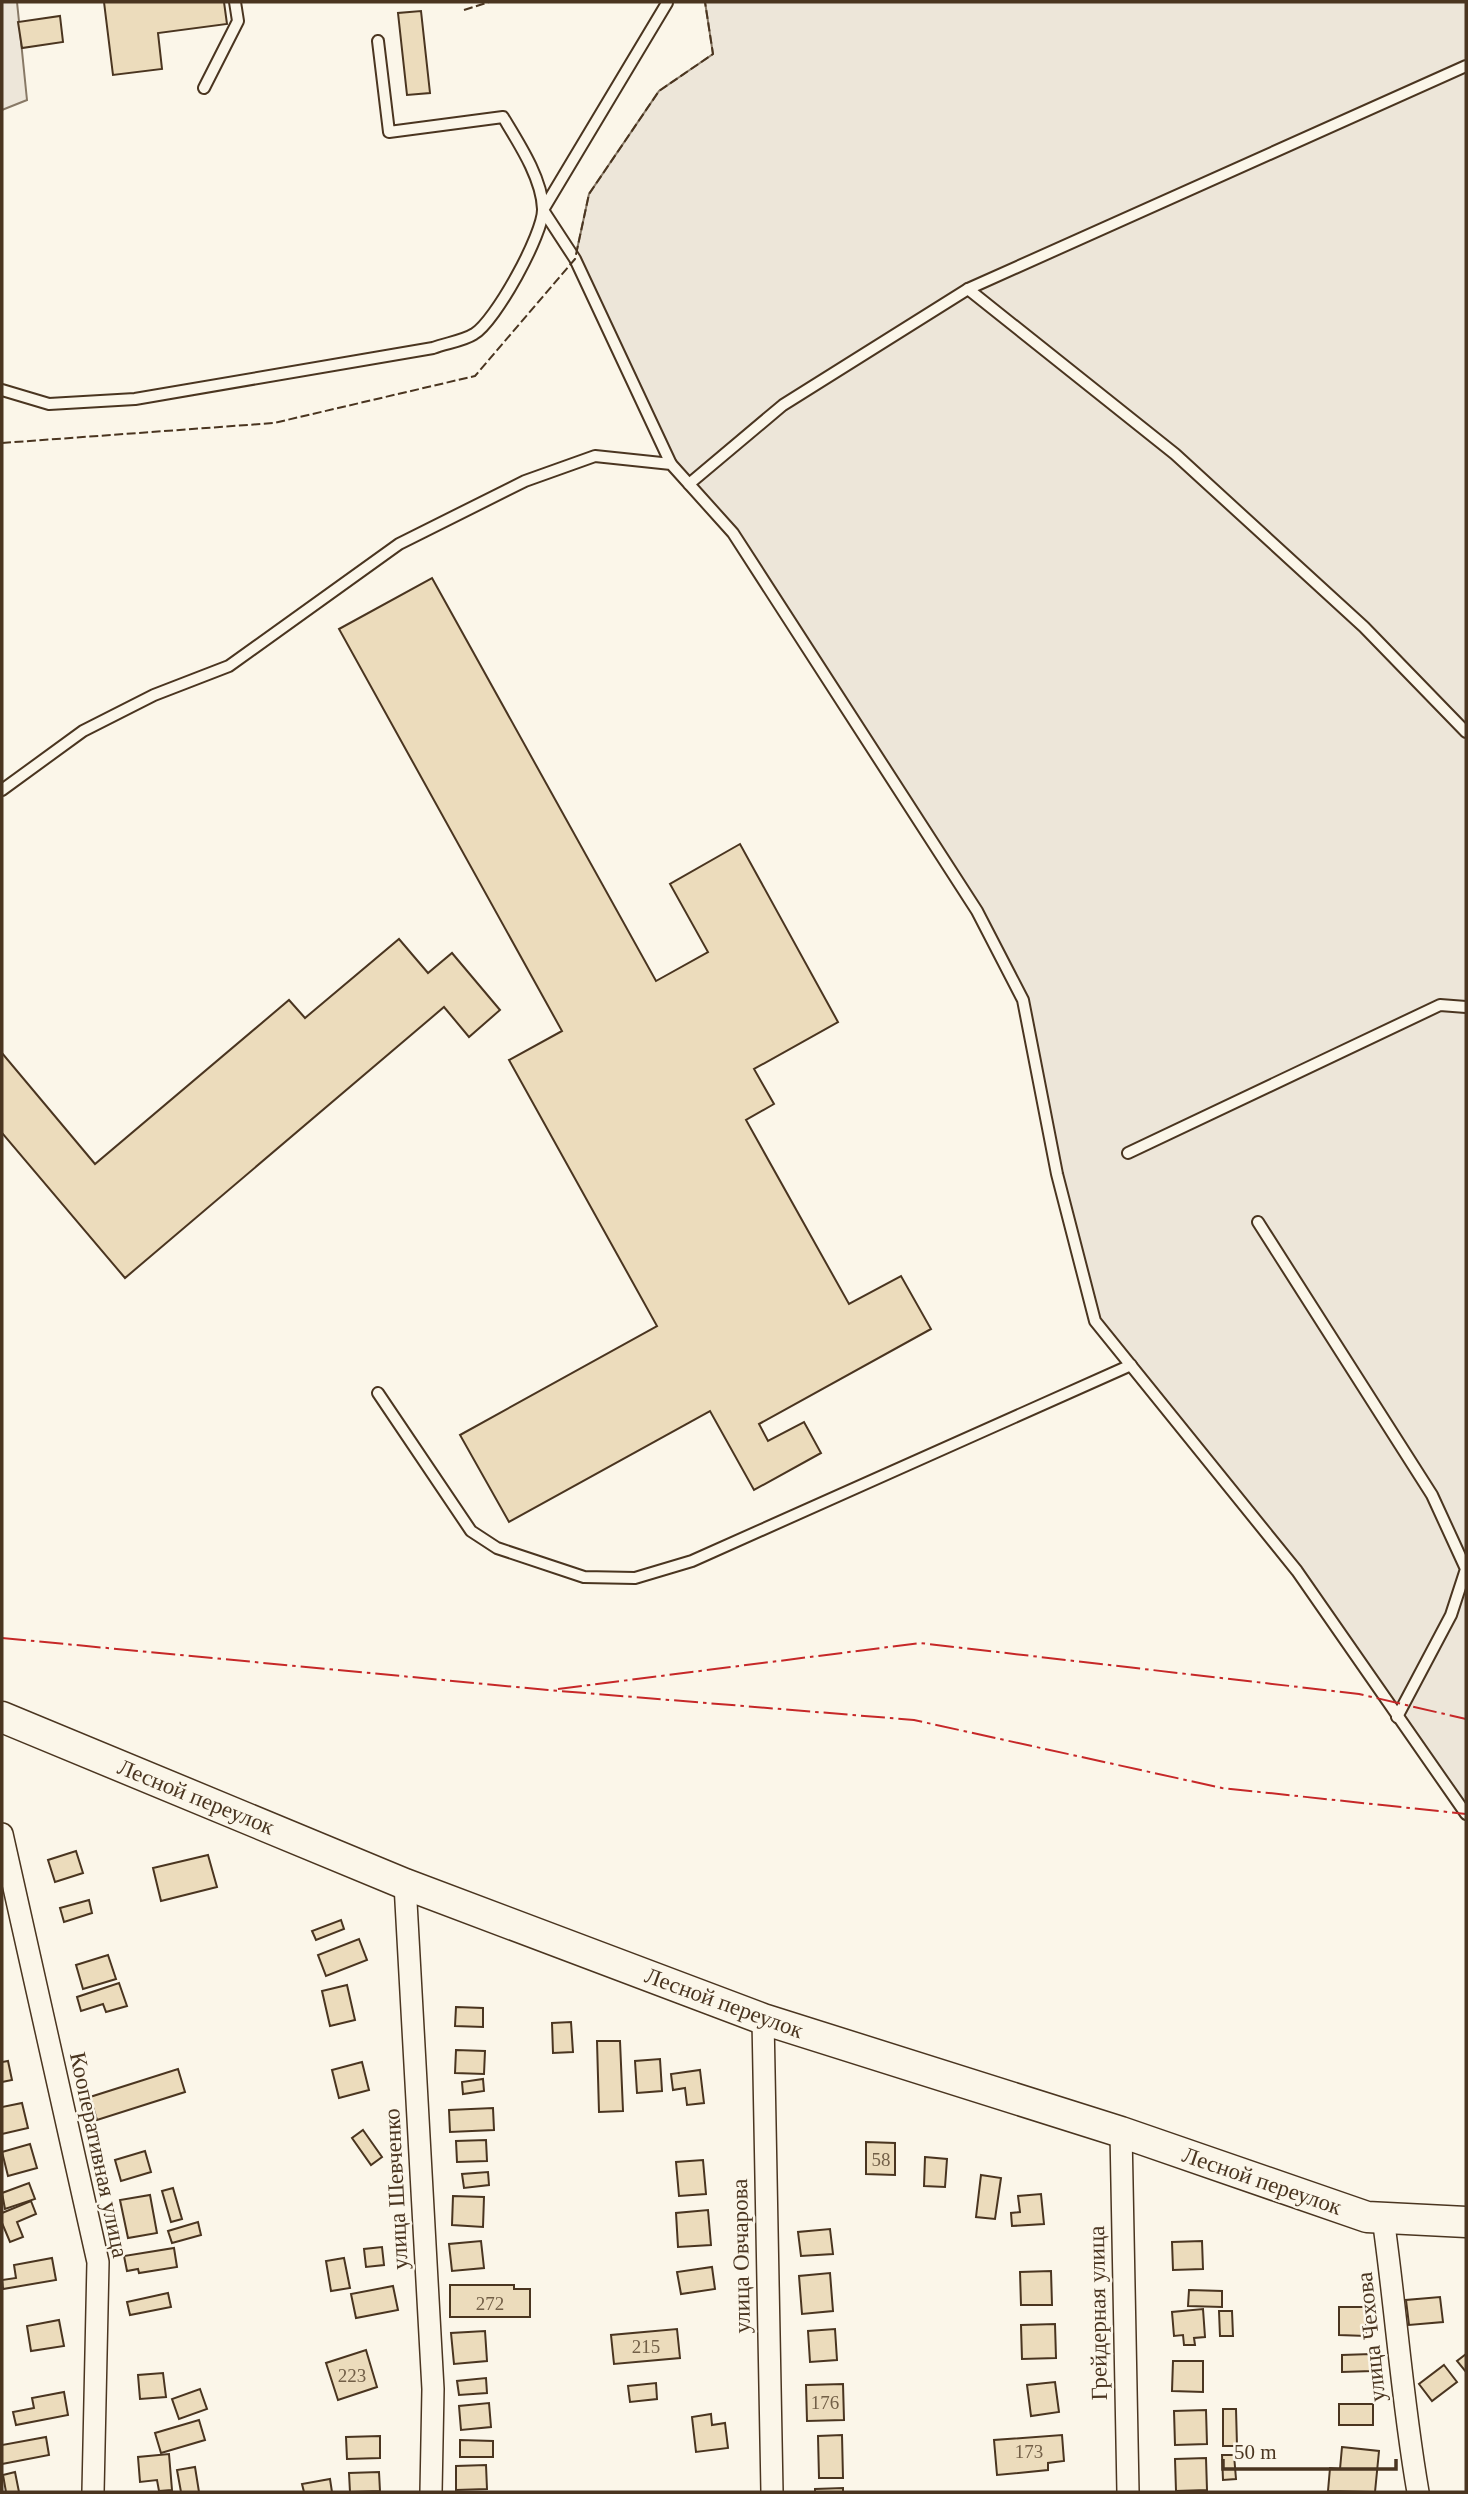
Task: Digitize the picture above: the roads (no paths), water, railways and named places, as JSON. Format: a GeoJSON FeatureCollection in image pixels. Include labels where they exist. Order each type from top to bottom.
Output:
{"type":"FeatureCollection","features":[{"type":"Feature","properties":{"kind":"main road","name":"Лесной переулок"},"geometry":{"type":"LineString","coordinates":[[2,1717],[405,1884],[763,2019],[1121,2132],[1367,2217],[1466,2222]]}},
{"type":"Feature","properties":{"kind":"street","name":"Кооперативная улица"},"geometry":{"type":"LineString","coordinates":[[2,1834],[98,2262],[93,2492]]}},
{"type":"Feature","properties":{"kind":"street","name":"улица Шевченко"},"geometry":{"type":"LineString","coordinates":[[405,1884],[433,2389],[431,2492]]}},
{"type":"Feature","properties":{"kind":"street","name":"улица Овчарова"},"geometry":{"type":"LineString","coordinates":[[763,2019],[772,2492]]}},
{"type":"Feature","properties":{"kind":"street","name":"Грейдерная улица"},"geometry":{"type":"LineString","coordinates":[[1121,2132],[1128,2492]]}},
{"type":"Feature","properties":{"kind":"street","name":"улица Чехова"},"geometry":{"type":"LineString","coordinates":[[1383,2218],[1396,2307],[1405,2418],[1418,2492]]}},
{"type":"Feature","properties":{"kind":"lane"},"geometry":{"type":"LineString","coordinates":[[204,88],[238,21],[235,2]]}},
{"type":"Feature","properties":{"kind":"lane"},"geometry":{"type":"LineString","coordinates":[[2,390],[49,404],[135,398],[433,348],[475,334],[502,305],[528,251],[543,210],[667,4]]}},
{"type":"Feature","properties":{"kind":"lane"},"geometry":{"type":"LineString","coordinates":[[378,41],[389,132],[503,117],[530,163],[543,210],[575,259],[671,464],[733,533],[977,911],[1023,1000],[1057,1174],[1095,1321],[1297,1571],[1466,1814]]}},
{"type":"Feature","properties":{"kind":"lane"},"geometry":{"type":"LineString","coordinates":[[689,484],[783,405],[968,289],[1466,66]]}},
{"type":"Feature","properties":{"kind":"lane"},"geometry":{"type":"LineString","coordinates":[[968,289],[1175,454],[1364,627],[1466,732]]}},
{"type":"Feature","properties":{"kind":"lane"},"geometry":{"type":"LineString","coordinates":[[2,790],[83,731],[154,695],[229,666],[400,544],[525,481],[595,456],[671,464]]}},
{"type":"Feature","properties":{"kind":"lane"},"geometry":{"type":"LineString","coordinates":[[1128,1153],[1440,1005],[1466,1007]]}},
{"type":"Feature","properties":{"kind":"lane"},"geometry":{"type":"LineString","coordinates":[[1258,1222],[1432,1495],[1466,1569],[1451,1615],[1397,1717]]}},
{"type":"Feature","properties":{"kind":"lane"},"geometry":{"type":"LineString","coordinates":[[378,1393],[471,1531],[497,1548],[584,1577],[635,1578],[692,1561],[1131,1365]]}}]}
